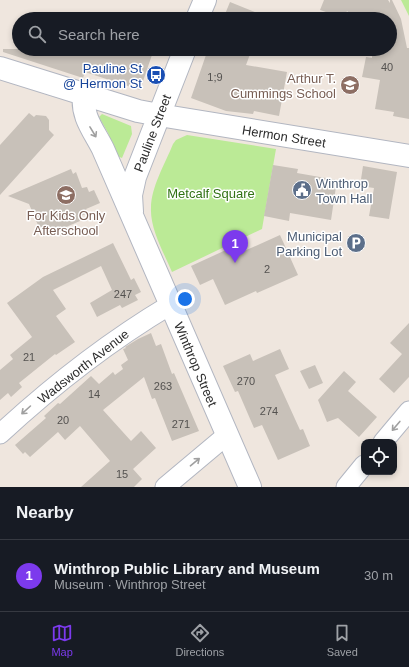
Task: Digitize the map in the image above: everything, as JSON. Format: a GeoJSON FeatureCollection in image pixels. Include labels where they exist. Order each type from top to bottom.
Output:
{"type":"FeatureCollection","features":[{"type":"Feature","properties":{"kind":"main road"},"geometry":{"type":"LineString","coordinates":[[200,12],[205,0]]}},
{"type":"Feature","properties":{"kind":"main road","name":"Pauline Street"},"geometry":{"type":"LineString","coordinates":[[133,219],[131,201],[133,183],[183,56]]}},
{"type":"Feature","properties":{"kind":"main road"},"geometry":{"type":"LineString","coordinates":[[0,68],[138,111],[159,115]]}},
{"type":"Feature","properties":{"kind":"main road","name":"Winthrop Street"},"geometry":{"type":"LineString","coordinates":[[84,95],[83,106],[86,119],[103,149],[250,487]]}},
{"type":"Feature","properties":{"kind":"main road","name":"Hermon Street"},"geometry":{"type":"LineString","coordinates":[[159,115],[409,156]]}},
{"type":"Feature","properties":{"kind":"street","name":"Wadsworth Avenue"},"geometry":{"type":"LineString","coordinates":[[0,434],[56,384],[89,358],[128,330],[170,305]]}},
{"type":"Feature","properties":{"kind":"street"},"geometry":{"type":"LineString","coordinates":[[386,439],[409,411]]}},
{"type":"Feature","properties":{"kind":"street"},"geometry":{"type":"LineString","coordinates":[[165,487],[227,436]]}},
{"type":"Feature","properties":{"kind":"street"},"geometry":{"type":"LineString","coordinates":[[346,487],[361,469]]}},
{"type":"Feature","properties":{"kind":"green space"},"geometry":{"type":"Polygon","coordinates":[[[401,0],[409,0],[409,16],[401,0]]]}},
{"type":"Feature","properties":{"kind":"green space"},"geometry":{"type":"Polygon","coordinates":[[[102,114],[131,126],[132,134],[122,158],[117,156],[108,133],[99,117],[102,114]]]}},
{"type":"Feature","properties":{"kind":"green space","name":"Metcalf Square"},"geometry":{"type":"Polygon","coordinates":[[[187,135],[276,149],[262,229],[172,272],[155,232],[151,216],[151,208],[153,192],[173,144],[176,140],[187,135]]]}},
{"type":"Feature","properties":{"kind":"building"},"geometry":{"type":"Polygon","coordinates":[[[324,0],[388,0],[390,3],[390,0],[392,0],[401,19],[407,48],[409,48],[409,119],[393,116],[394,112],[375,109],[380,80],[362,77],[366,57],[397,56],[397,12],[326,12],[320,10],[324,0]]]}},
{"type":"Feature","properties":{"kind":"building"},"geometry":{"type":"Polygon","coordinates":[[[230,2],[255,12],[226,12],[230,2]]]}},
{"type":"Feature","properties":{"kind":"building"},"geometry":{"type":"Polygon","coordinates":[[[3,49],[12,49],[12,55],[3,52],[3,49]]]}},
{"type":"Feature","properties":{"kind":"building"},"geometry":{"type":"Polygon","coordinates":[[[15,56],[152,56],[140,90],[85,72],[83,78],[15,56]]]}},
{"type":"Feature","properties":{"kind":"building"},"geometry":{"type":"Polygon","coordinates":[[[206,56],[249,56],[246,65],[287,72],[279,116],[254,111],[253,114],[226,111],[191,98],[206,56]]]}},
{"type":"Feature","properties":{"kind":"building"},"geometry":{"type":"Polygon","coordinates":[[[29,113],[34,117],[36,115],[46,116],[49,120],[49,130],[54,135],[0,195],[0,145],[29,113]]]}},
{"type":"Feature","properties":{"kind":"building","name":"Winthrop Town Hall"},"geometry":{"type":"Polygon","coordinates":[[[273,165],[298,169],[297,173],[337,180],[331,220],[290,213],[289,221],[264,216],[273,165]]]}},
{"type":"Feature","properties":{"kind":"building"},"geometry":{"type":"Polygon","coordinates":[[[363,166],[397,172],[389,219],[369,216],[374,188],[360,186],[363,166]]]}},
{"type":"Feature","properties":{"kind":"building"},"geometry":{"type":"Polygon","coordinates":[[[71,169],[73,174],[76,172],[82,188],[87,187],[89,192],[94,190],[100,203],[86,209],[88,213],[78,217],[80,221],[43,237],[29,204],[8,196],[71,169]]]}},
{"type":"Feature","properties":{"kind":"building"},"geometry":{"type":"Polygon","coordinates":[[[280,235],[298,275],[225,305],[213,279],[200,285],[191,266],[239,244],[242,252],[280,235]]]}},
{"type":"Feature","properties":{"kind":"building"},"geometry":{"type":"Polygon","coordinates":[[[113,243],[131,280],[134,278],[141,292],[135,295],[138,300],[122,308],[120,305],[97,317],[90,303],[112,290],[101,266],[53,290],[66,309],[56,316],[75,342],[56,355],[55,354],[19,383],[22,387],[11,397],[8,393],[0,400],[0,370],[13,359],[10,355],[32,337],[7,303],[43,277],[113,243]]]}},
{"type":"Feature","properties":{"kind":"building"},"geometry":{"type":"Polygon","coordinates":[[[409,323],[409,377],[394,393],[379,379],[402,354],[390,343],[409,323]]]}},
{"type":"Feature","properties":{"kind":"building"},"geometry":{"type":"Polygon","coordinates":[[[151,333],[156,346],[161,344],[172,374],[174,373],[199,431],[172,441],[155,398],[152,399],[144,377],[103,410],[131,441],[141,431],[156,448],[133,469],[142,479],[134,487],[81,487],[110,461],[80,426],[65,440],[58,432],[30,457],[25,452],[23,454],[15,445],[46,418],[44,416],[58,403],[60,404],[91,376],[99,384],[113,372],[115,375],[123,369],[121,365],[128,360],[123,349],[138,339],[151,333]]]}},
{"type":"Feature","properties":{"kind":"building"},"geometry":{"type":"Polygon","coordinates":[[[280,349],[289,369],[275,375],[300,430],[303,429],[310,446],[278,460],[262,425],[254,428],[238,391],[235,392],[223,366],[250,354],[253,361],[280,349]]]}},
{"type":"Feature","properties":{"kind":"building"},"geometry":{"type":"Polygon","coordinates":[[[315,365],[323,383],[309,389],[300,371],[315,365]]]}},
{"type":"Feature","properties":{"kind":"building"},"geometry":{"type":"Polygon","coordinates":[[[344,371],[356,382],[348,391],[377,417],[359,437],[338,418],[327,422],[318,400],[344,371]]]}},
{"type":"Feature","properties":{"kind":"place","name":"Pauline St @ Hermon St"},"geometry":{"type":"Point","coordinates":[156,75]}},
{"type":"Feature","properties":{"kind":"place","name":"Arthur T. Cummings School"},"geometry":{"type":"Point","coordinates":[350,85]}},
{"type":"Feature","properties":{"kind":"place","name":"Winthrop Town Hall"},"geometry":{"type":"Point","coordinates":[302,190]}},
{"type":"Feature","properties":{"kind":"place","name":"For Kids Only Afterschool"},"geometry":{"type":"Point","coordinates":[66,195]}},
{"type":"Feature","properties":{"kind":"place","name":"Municipal Parking Lot"},"geometry":{"type":"Point","coordinates":[356,243]}},
{"type":"Feature","properties":{"kind":"place","name":"Winthrop Public Library and Museum"},"geometry":{"type":"Point","coordinates":[235,263]}}]}
